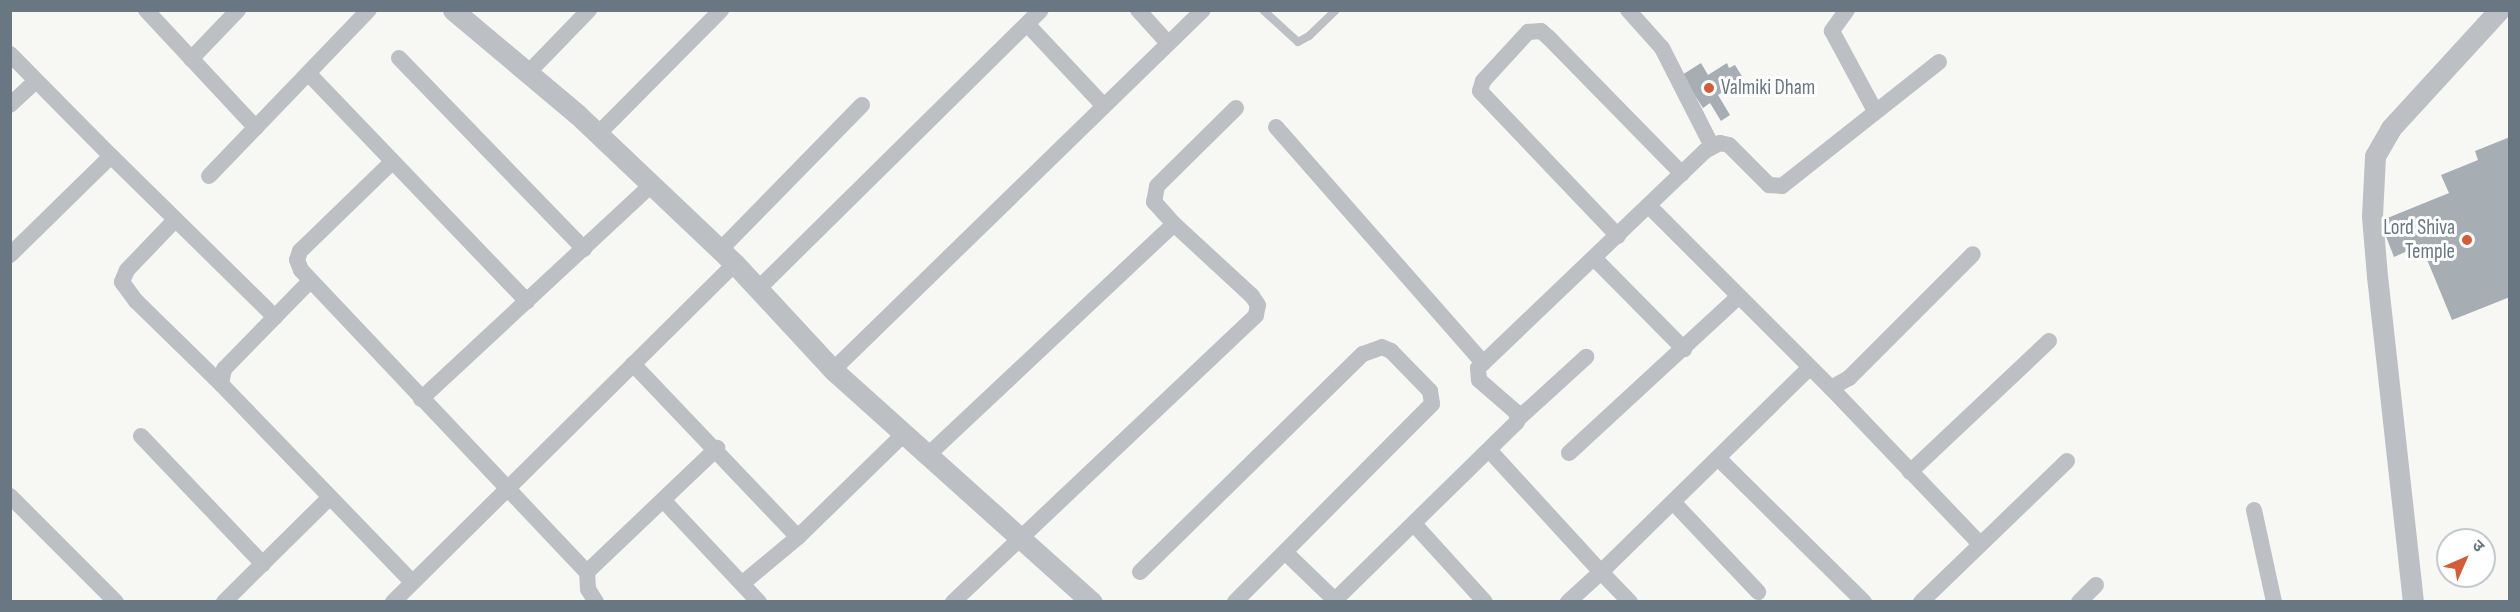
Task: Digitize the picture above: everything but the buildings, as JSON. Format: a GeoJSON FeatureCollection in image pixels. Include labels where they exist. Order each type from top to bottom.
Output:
{"type":"FeatureCollection","features":[{"type":"Feature","properties":{"kind":"street"},"geometry":{"type":"LineString","coordinates":[[146,10],[256,128]]}},
{"type":"Feature","properties":{"kind":"street"},"geometry":{"type":"LineString","coordinates":[[191,59],[238,10]]}},
{"type":"Feature","properties":{"kind":"street"},"geometry":{"type":"LineString","coordinates":[[209,176],[369,10]]}},
{"type":"Feature","properties":{"kind":"street"},"geometry":{"type":"LineString","coordinates":[[453,10],[598,134],[728,257],[833,370],[1092,602]]}},
{"type":"Feature","properties":{"kind":"street"},"geometry":{"type":"LineString","coordinates":[[528,73],[589,10]]}},
{"type":"Feature","properties":{"kind":"street"},"geometry":{"type":"LineString","coordinates":[[598,134],[721,10]]}},
{"type":"Feature","properties":{"kind":"street"},"geometry":{"type":"LineString","coordinates":[[758,289],[1041,10]]}},
{"type":"Feature","properties":{"kind":"street"},"geometry":{"type":"LineString","coordinates":[[1138,10],[1167,42]]}},
{"type":"Feature","properties":{"kind":"street"},"geometry":{"type":"LineString","coordinates":[[833,370],[1167,42],[1203,10]]}},
{"type":"Feature","properties":{"kind":"street"},"geometry":{"type":"LineString","coordinates":[[1628,10],[1666,54],[1712,146]]}},
{"type":"Feature","properties":{"kind":"street"},"geometry":{"type":"LineString","coordinates":[[1847,10],[1832,31],[1875,111]]}},
{"type":"Feature","properties":{"kind":"street"},"geometry":{"type":"LineString","coordinates":[[2413,602],[2377,276],[2372,216],[2374,164],[2391,128],[2499,10]]}},
{"type":"Feature","properties":{"kind":"street"},"geometry":{"type":"LineString","coordinates":[[1027,24],[1103,105]]}},
{"type":"Feature","properties":{"kind":"street"},"geometry":{"type":"LineString","coordinates":[[1618,236],[1480,91],[1483,81],[1528,32],[1541,31],[1549,38],[1682,174]]}},
{"type":"Feature","properties":{"kind":"street"},"geometry":{"type":"LineString","coordinates":[[10,54],[275,317]]}},
{"type":"Feature","properties":{"kind":"street"},"geometry":{"type":"LineString","coordinates":[[399,58],[584,249]]}},
{"type":"Feature","properties":{"kind":"street"},"geometry":{"type":"LineString","coordinates":[[1519,418],[1479,380],[1477,373],[1483,363],[1595,260],[1712,146],[1729,145],[1769,185],[1782,186],[1939,62]]}},
{"type":"Feature","properties":{"kind":"street"},"geometry":{"type":"LineString","coordinates":[[309,74],[527,301]]}},
{"type":"Feature","properties":{"kind":"street"},"geometry":{"type":"LineString","coordinates":[[10,105],[36,81]]}},
{"type":"Feature","properties":{"kind":"street"},"geometry":{"type":"LineString","coordinates":[[393,602],[633,364],[862,105]]}},
{"type":"Feature","properties":{"kind":"street"},"geometry":{"type":"LineString","coordinates":[[953,602],[1256,315],[1258,305],[1252,296],[1174,225],[1155,202],[1157,186],[1236,108]]}},
{"type":"Feature","properties":{"kind":"street"},"geometry":{"type":"LineString","coordinates":[[1276,127],[1483,363]]}},
{"type":"Feature","properties":{"kind":"street"},"geometry":{"type":"LineString","coordinates":[[10,255],[111,156]]}},
{"type":"Feature","properties":{"kind":"street"},"geometry":{"type":"LineString","coordinates":[[392,162],[300,251],[297,260],[310,281],[587,572],[588,589],[596,602]]}},
{"type":"Feature","properties":{"kind":"street"},"geometry":{"type":"LineString","coordinates":[[421,399],[651,185]]}},
{"type":"Feature","properties":{"kind":"street"},"geometry":{"type":"LineString","coordinates":[[1649,206],[1808,369],[1831,388],[1980,544]]}},
{"type":"Feature","properties":{"kind":"street"},"geometry":{"type":"LineString","coordinates":[[175,220],[127,270],[122,282],[136,301],[221,384],[412,582]]}},
{"type":"Feature","properties":{"kind":"street"},"geometry":{"type":"LineString","coordinates":[[928,455],[1174,225]]}},
{"type":"Feature","properties":{"kind":"street"},"geometry":{"type":"LineString","coordinates":[[1831,388],[1849,378],[1973,254]]}},
{"type":"Feature","properties":{"kind":"street"},"geometry":{"type":"LineString","coordinates":[[1595,260],[1684,349]]}},
{"type":"Feature","properties":{"kind":"street"},"geometry":{"type":"LineString","coordinates":[[221,384],[224,369],[310,281]]}},
{"type":"Feature","properties":{"kind":"street"},"geometry":{"type":"LineString","coordinates":[[1569,453],[1738,297]]}},
{"type":"Feature","properties":{"kind":"street"},"geometry":{"type":"LineString","coordinates":[[1910,472],[2049,341]]}},
{"type":"Feature","properties":{"kind":"street"},"geometry":{"type":"LineString","coordinates":[[1140,572],[1364,354],[1382,347],[1391,351],[1430,391],[1432,404],[1235,602]]}},
{"type":"Feature","properties":{"kind":"street"},"geometry":{"type":"LineString","coordinates":[[1285,552],[1335,601],[1490,451],[1519,418],[1586,357]]}},
{"type":"Feature","properties":{"kind":"street"},"geometry":{"type":"LineString","coordinates":[[633,364],[717,448],[798,537]]}},
{"type":"Feature","properties":{"kind":"street"},"geometry":{"type":"LineString","coordinates":[[1568,602],[1808,369]]}},
{"type":"Feature","properties":{"kind":"street"},"geometry":{"type":"LineString","coordinates":[[743,583],[798,537],[904,435]]}},
{"type":"Feature","properties":{"kind":"street"},"geometry":{"type":"LineString","coordinates":[[141,436],[263,564]]}},
{"type":"Feature","properties":{"kind":"street"},"geometry":{"type":"LineString","coordinates":[[587,572],[717,448]]}},
{"type":"Feature","properties":{"kind":"street"},"geometry":{"type":"LineString","coordinates":[[1490,451],[1630,602]]}},
{"type":"Feature","properties":{"kind":"street"},"geometry":{"type":"LineString","coordinates":[[1718,458],[1864,602]]}},
{"type":"Feature","properties":{"kind":"street"},"geometry":{"type":"LineString","coordinates":[[1921,602],[2067,461]]}},
{"type":"Feature","properties":{"kind":"street"},"geometry":{"type":"LineString","coordinates":[[10,496],[116,602]]}},
{"type":"Feature","properties":{"kind":"street"},"geometry":{"type":"LineString","coordinates":[[224,602],[330,497]]}},
{"type":"Feature","properties":{"kind":"street"},"geometry":{"type":"LineString","coordinates":[[664,501],[759,602]]}},
{"type":"Feature","properties":{"kind":"street"},"geometry":{"type":"LineString","coordinates":[[1673,502],[1758,592]]}},
{"type":"Feature","properties":{"kind":"street"},"geometry":{"type":"LineString","coordinates":[[2254,510],[2274,602]]}},
{"type":"Feature","properties":{"kind":"street"},"geometry":{"type":"LineString","coordinates":[[1414,524],[1485,602]]}},
{"type":"Feature","properties":{"kind":"street"},"geometry":{"type":"LineString","coordinates":[[2079,602],[2096,585]]}},
{"type":"Feature","properties":{"kind":"lane"},"geometry":{"type":"LineString","coordinates":[[1263,10],[1298,42],[1309,36],[1336,10]]}},
{"type":"Feature","properties":{"kind":"place","name":"Valmiki Dham"},"geometry":{"type":"Point","coordinates":[1709,88]}},
{"type":"Feature","properties":{"kind":"place","name":"Lord Shiva Temple"},"geometry":{"type":"Point","coordinates":[2467,240]}}]}
